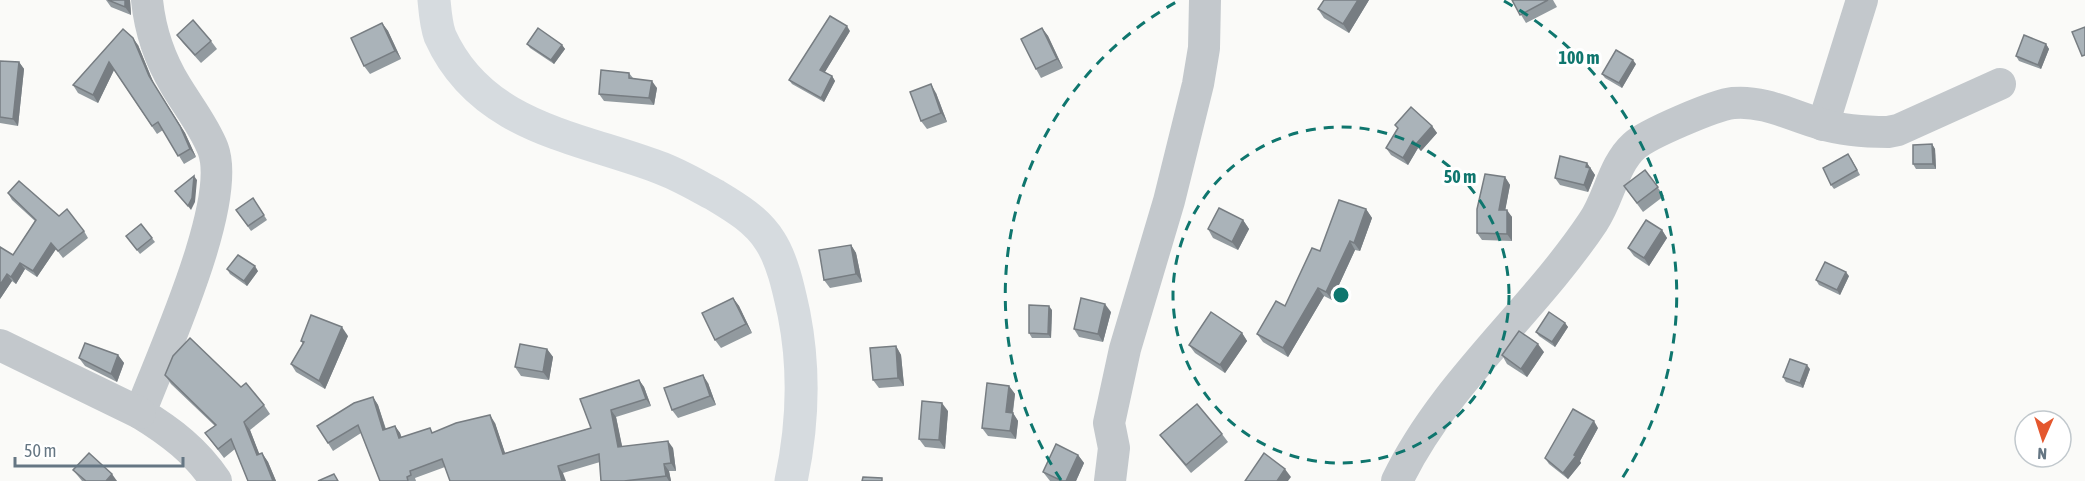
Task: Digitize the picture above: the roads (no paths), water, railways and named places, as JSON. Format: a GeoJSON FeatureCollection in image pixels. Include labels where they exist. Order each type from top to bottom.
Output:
{"type":"FeatureCollection","features":[{"type":"Feature","properties":{"kind":"main road"},"geometry":{"type":"LineString","coordinates":[[434,0],[439,34],[462,73],[495,105],[533,126],[659,167],[690,181],[752,219],[771,241],[784,276],[800,343],[803,389],[791,481]]}},
{"type":"Feature","properties":{"kind":"street"},"geometry":{"type":"LineString","coordinates":[[140,413],[197,266],[214,202],[215,164],[213,150],[206,135],[174,83],[159,51],[150,23],[147,0]]}},
{"type":"Feature","properties":{"kind":"street"},"geometry":{"type":"LineString","coordinates":[[1110,481],[1114,448],[1109,423],[1125,349],[1169,201],[1198,84],[1203,48],[1205,0]]}},
{"type":"Feature","properties":{"kind":"street"},"geometry":{"type":"LineString","coordinates":[[1823,125],[1862,0]]}},
{"type":"Feature","properties":{"kind":"street"},"geometry":{"type":"LineString","coordinates":[[1396,481],[1434,416],[1507,331],[1594,221],[1625,157],[1634,146],[1712,109],[1732,104],[1750,103],[1771,107],[1823,125],[1878,132],[1898,130],[2000,84]]}},
{"type":"Feature","properties":{"kind":"street"},"geometry":{"type":"LineString","coordinates":[[0,345],[140,413],[168,430],[201,458],[216,481]]}}]}
